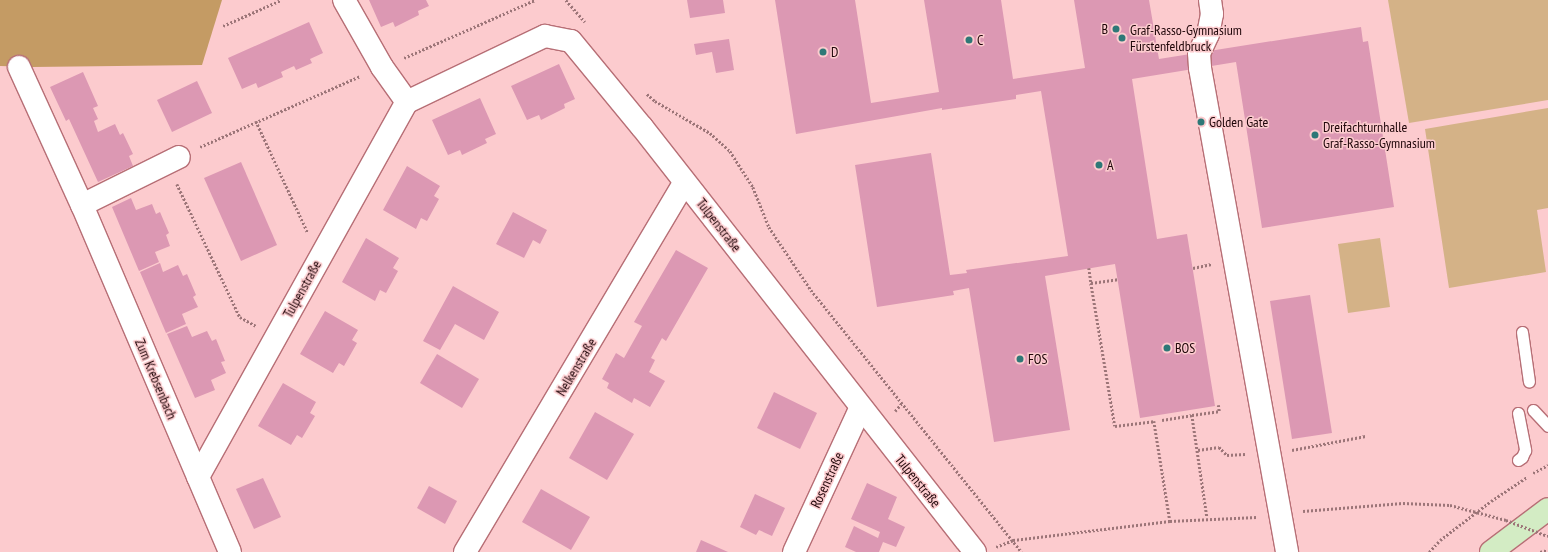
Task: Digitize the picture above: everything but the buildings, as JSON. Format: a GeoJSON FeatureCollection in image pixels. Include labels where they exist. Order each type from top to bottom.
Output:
{"type":"FeatureCollection","features":[{"type":"Feature","properties":{"kind":"main road"},"geometry":{"type":"LineString","coordinates":[[1491,552],[1548,509]]}},
{"type":"Feature","properties":{"kind":"street"},"geometry":{"type":"LineString","coordinates":[[344,0],[382,67],[407,102]]}},
{"type":"Feature","properties":{"kind":"street"},"geometry":{"type":"LineString","coordinates":[[1210,0],[1212,14],[1208,34],[1199,53],[1200,68],[1287,552]]}},
{"type":"Feature","properties":{"kind":"street","name":"Tulpenstraße"},"geometry":{"type":"LineString","coordinates":[[198,477],[407,102],[545,36],[571,41],[686,182],[860,409],[982,551]]}},
{"type":"Feature","properties":{"kind":"street","name":"Zum Krebsenbach"},"geometry":{"type":"LineString","coordinates":[[19,67],[82,205],[230,552]]}},
{"type":"Feature","properties":{"kind":"street"},"geometry":{"type":"LineString","coordinates":[[82,205],[176,159]]}},
{"type":"Feature","properties":{"kind":"street","name":"Nelkenstraße"},"geometry":{"type":"LineString","coordinates":[[465,552],[686,182]]}},
{"type":"Feature","properties":{"kind":"street","name":"Rosenstraße"},"geometry":{"type":"LineString","coordinates":[[794,552],[860,409]]}},
{"type":"Feature","properties":{"kind":"lane"},"geometry":{"type":"LineString","coordinates":[[1522,332],[1529,382]]}},
{"type":"Feature","properties":{"kind":"lane"},"geometry":{"type":"LineString","coordinates":[[1533,410],[1548,426]]}},
{"type":"Feature","properties":{"kind":"lane"},"geometry":{"type":"LineString","coordinates":[[1518,413],[1524,450],[1522,458],[1518,460]]}},
{"type":"Feature","properties":{"kind":"path"},"geometry":{"type":"LineString","coordinates":[[223,26],[281,0]]}},
{"type":"Feature","properties":{"kind":"path"},"geometry":{"type":"LineString","coordinates":[[276,337],[240,317],[172,173],[176,159],[256,121],[535,0]]}},
{"type":"Feature","properties":{"kind":"path"},"geometry":{"type":"LineString","coordinates":[[655,101],[710,133],[730,151],[753,187],[769,227],[811,290],[1022,552]]}},
{"type":"Feature","properties":{"kind":"path"},"geometry":{"type":"LineString","coordinates":[[256,121],[320,258]]}},
{"type":"Feature","properties":{"kind":"path"},"geometry":{"type":"LineString","coordinates":[[1089,268],[1115,426],[1154,421],[1170,521]]}},
{"type":"Feature","properties":{"kind":"path"},"geometry":{"type":"LineString","coordinates":[[1091,283],[1118,279]]}},
{"type":"Feature","properties":{"kind":"path"},"geometry":{"type":"LineString","coordinates":[[1162,420],[1219,411],[1218,405]]}},
{"type":"Feature","properties":{"kind":"path"},"geometry":{"type":"LineString","coordinates":[[1192,415],[1207,517]]}},
{"type":"Feature","properties":{"kind":"path"},"geometry":{"type":"LineString","coordinates":[[1198,450],[1219,447],[1227,455],[1270,454],[1366,436]]}},
{"type":"Feature","properties":{"kind":"path"},"geometry":{"type":"LineString","coordinates":[[1429,552],[1440,540],[1491,501],[1548,465]]}},
{"type":"Feature","properties":{"kind":"path"},"geometry":{"type":"LineString","coordinates":[[982,551],[1013,540],[1170,521],[1207,517],[1261,517],[1403,503],[1450,505],[1506,520],[1548,536]]}},
{"type":"Feature","properties":{"kind":"path"},"geometry":{"type":"LineString","coordinates":[[1540,552],[1548,550]]}},
{"type":"Feature","properties":{"kind":"shaded area"},"geometry":{"type":"Polygon","coordinates":[[[0,0],[222,0],[202,65],[32,67],[0,66],[0,0]]]}},
{"type":"Feature","properties":{"kind":"shaded area"},"geometry":{"type":"Polygon","coordinates":[[[1388,0],[1548,0],[1548,100],[1409,123],[1388,0]]]}},
{"type":"Feature","properties":{"kind":"shaded area"},"geometry":{"type":"Polygon","coordinates":[[[1548,108],[1548,208],[1537,210],[1546,272],[1449,288],[1425,129],[1548,108]]]}},
{"type":"Feature","properties":{"kind":"shaded area"},"geometry":{"type":"Polygon","coordinates":[[[1380,238],[1390,307],[1348,313],[1338,244],[1380,238]]]}},
{"type":"Feature","properties":{"kind":"place","name":"B"},"geometry":{"type":"Point","coordinates":[1116,29]}},
{"type":"Feature","properties":{"kind":"place","name":"Graf-Rasso-Gymnasium Fürstenfeldbruck"},"geometry":{"type":"Point","coordinates":[1122,38]}},
{"type":"Feature","properties":{"kind":"place","name":"C"},"geometry":{"type":"Point","coordinates":[969,40]}},
{"type":"Feature","properties":{"kind":"place","name":"D"},"geometry":{"type":"Point","coordinates":[823,52]}},
{"type":"Feature","properties":{"kind":"place","name":"Golden Gate"},"geometry":{"type":"Point","coordinates":[1201,122]}},
{"type":"Feature","properties":{"kind":"place","name":"Dreifachturnhalle Graf-Rasso-Gymnasium"},"geometry":{"type":"Point","coordinates":[1315,135]}},
{"type":"Feature","properties":{"kind":"place","name":"A"},"geometry":{"type":"Point","coordinates":[1099,165]}},
{"type":"Feature","properties":{"kind":"place","name":"BOS"},"geometry":{"type":"Point","coordinates":[1167,348]}},
{"type":"Feature","properties":{"kind":"place","name":"FOS"},"geometry":{"type":"Point","coordinates":[1020,359]}}]}
